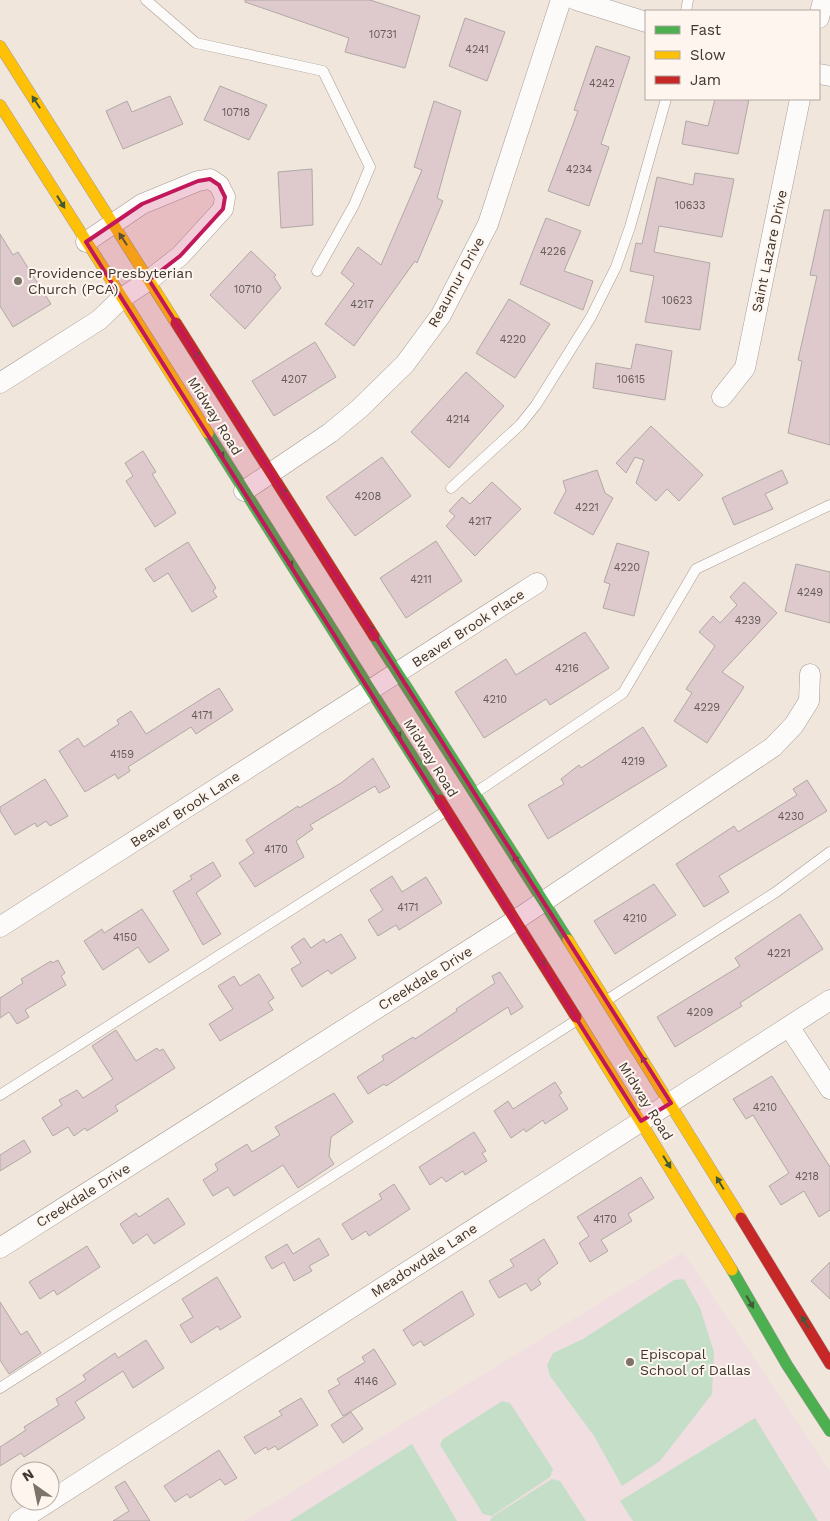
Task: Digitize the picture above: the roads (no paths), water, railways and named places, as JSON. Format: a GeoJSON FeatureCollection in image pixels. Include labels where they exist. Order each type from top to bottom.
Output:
{"type":"FeatureCollection","features":[{"type":"Feature","properties":{"kind":"main road","name":"Midway Road"},"geometry":{"type":"LineString","coordinates":[[0,46],[671,1103],[830,1364]]}},
{"type":"Feature","properties":{"kind":"main road","name":"Midway Road"},"geometry":{"type":"LineString","coordinates":[[0,105],[516,920],[714,1238],[787,1365],[830,1431]]}},
{"type":"Feature","properties":{"kind":"street","name":"Reaumur Drive"},"geometry":{"type":"LineString","coordinates":[[244,491],[330,433],[359,409],[405,364],[441,315],[488,224],[561,0]]}},
{"type":"Feature","properties":{"kind":"street"},"geometry":{"type":"LineString","coordinates":[[576,0],[645,22]]}},
{"type":"Feature","properties":{"kind":"street"},"geometry":{"type":"LineString","coordinates":[[820,14],[823,0]]}},
{"type":"Feature","properties":{"kind":"street","name":"Saint Lazare Drive"},"geometry":{"type":"LineString","coordinates":[[722,397],[745,368],[800,100]]}},
{"type":"Feature","properties":{"kind":"street"},"geometry":{"type":"LineString","coordinates":[[0,382],[99,320],[122,298],[180,256],[223,210],[224,197],[219,185],[210,179],[198,180],[142,204],[86,242]]}},
{"type":"Feature","properties":{"kind":"street","name":"Beaver Brook Place"},"geometry":{"type":"LineString","coordinates":[[371,691],[537,582]]}},
{"type":"Feature","properties":{"kind":"street","name":"Creekdale Drive"},"geometry":{"type":"LineString","coordinates":[[0,1248],[516,920],[773,747],[794,725],[809,701],[810,674]]}},
{"type":"Feature","properties":{"kind":"street","name":"Beaver Brook Lane"},"geometry":{"type":"LineString","coordinates":[[0,927],[371,691]]}},
{"type":"Feature","properties":{"kind":"street","name":"Meadowdale Lane"},"geometry":{"type":"LineString","coordinates":[[19,1521],[641,1121],[790,1028],[830,1000]]}},
{"type":"Feature","properties":{"kind":"street"},"geometry":{"type":"LineString","coordinates":[[790,1028],[830,1090]]}},
{"type":"Feature","properties":{"kind":"lane"},"geometry":{"type":"LineString","coordinates":[[146,0],[196,43],[323,71],[370,168],[354,205],[317,271]]}},
{"type":"Feature","properties":{"kind":"lane"},"geometry":{"type":"LineString","coordinates":[[451,488],[495,449],[526,418],[591,317],[616,266],[630,227],[666,100]]}},
{"type":"Feature","properties":{"kind":"lane"},"geometry":{"type":"LineString","coordinates":[[474,793],[623,693],[696,569],[830,505]]}},
{"type":"Feature","properties":{"kind":"lane"},"geometry":{"type":"LineString","coordinates":[[0,1095],[446,811]]}},
{"type":"Feature","properties":{"kind":"lane"},"geometry":{"type":"LineString","coordinates":[[606,1001],[776,892],[830,852]]}},
{"type":"Feature","properties":{"kind":"lane"},"geometry":{"type":"LineString","coordinates":[[0,1388],[578,1020]]}},
{"type":"Feature","properties":{"kind":"place","name":"Providence Presbyterian Church (PCA)"},"geometry":{"type":"Point","coordinates":[18,281]}},
{"type":"Feature","properties":{"kind":"place","name":"Episcopal School of Dallas"},"geometry":{"type":"Point","coordinates":[630,1362]}}]}
